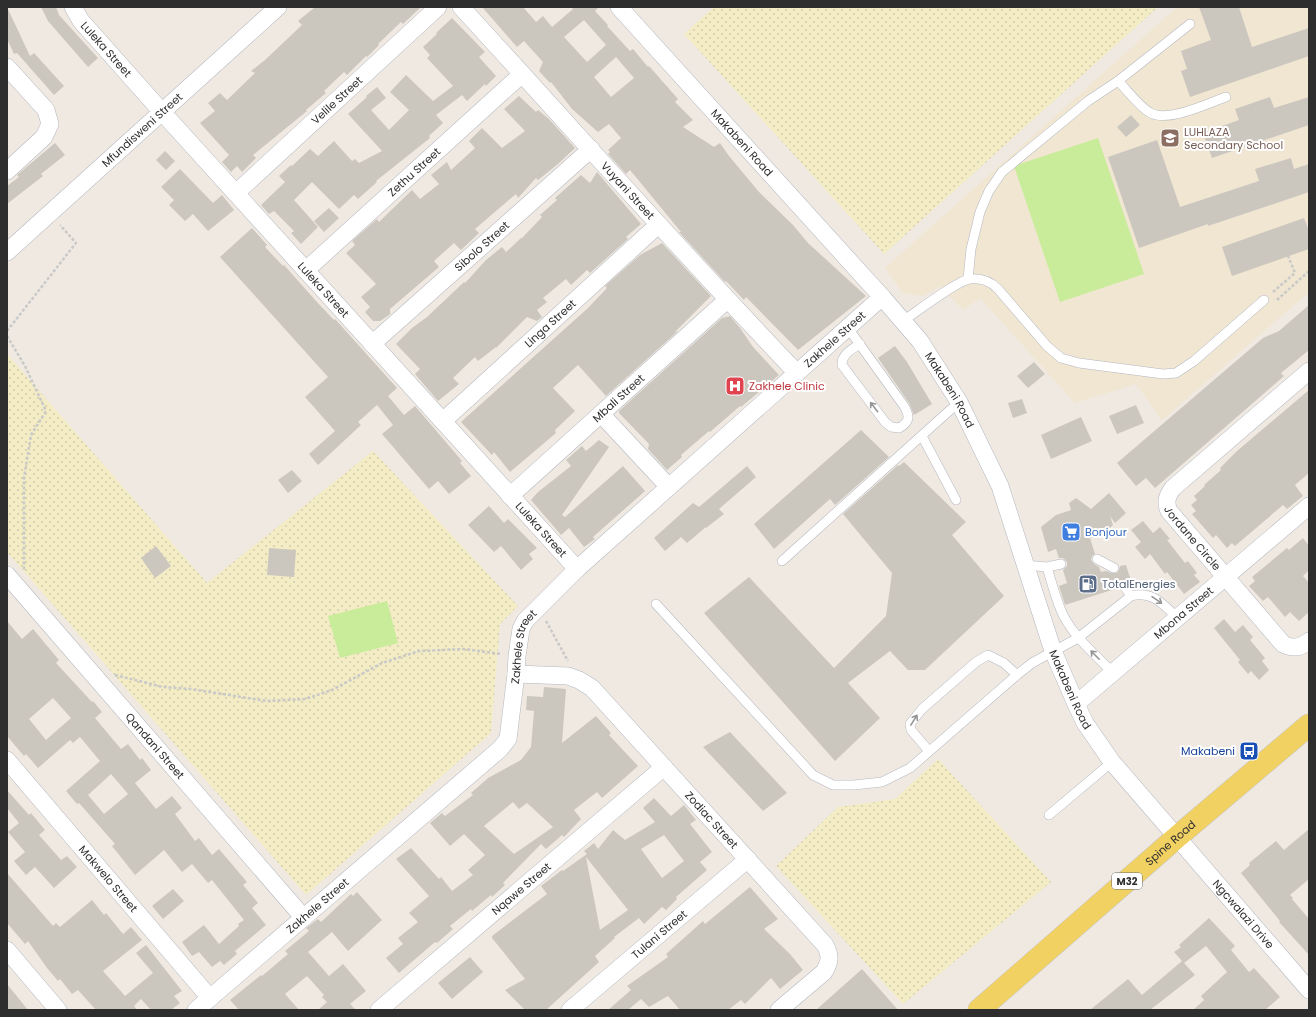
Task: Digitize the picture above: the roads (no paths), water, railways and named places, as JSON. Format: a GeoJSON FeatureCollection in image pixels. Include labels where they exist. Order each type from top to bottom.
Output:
{"type":"FeatureCollection","features":[{"type":"Feature","properties":{"kind":"main road","name":"Spine Road"},"geometry":{"type":"LineString","coordinates":[[978,1010],[1177,837],[1309,725]]}},
{"type":"Feature","properties":{"kind":"street","name":"Luleka Street"},"geometry":{"type":"LineString","coordinates":[[73,7],[82,21],[162,112],[577,569]]}},
{"type":"Feature","properties":{"kind":"street","name":"Mfundisweni Street"},"geometry":{"type":"LineString","coordinates":[[7,252],[278,7]]}},
{"type":"Feature","properties":{"kind":"street","name":"Velile Street"},"geometry":{"type":"LineString","coordinates":[[236,194],[438,7]]}},
{"type":"Feature","properties":{"kind":"street","name":"Vuyani Street"},"geometry":{"type":"LineString","coordinates":[[461,7],[591,149],[658,225],[797,373]]}},
{"type":"Feature","properties":{"kind":"street","name":"Makabeni Road"},"geometry":{"type":"LineString","coordinates":[[619,7],[882,297],[920,341],[958,402],[1000,486],[1053,651],[1085,723],[1112,762],[1177,837]]}},
{"type":"Feature","properties":{"kind":"street"},"geometry":{"type":"LineString","coordinates":[[7,67],[46,110],[50,124],[44,137],[7,171]]}},
{"type":"Feature","properties":{"kind":"street","name":"Zethu Street"},"geometry":{"type":"LineString","coordinates":[[306,270],[522,74]]}},
{"type":"Feature","properties":{"kind":"street","name":"Sibolo Street"},"geometry":{"type":"LineString","coordinates":[[372,344],[591,149]]}},
{"type":"Feature","properties":{"kind":"street","name":"Linga Street"},"geometry":{"type":"LineString","coordinates":[[443,421],[658,225]]}},
{"type":"Feature","properties":{"kind":"street","name":"Zakhele Street"},"geometry":{"type":"LineString","coordinates":[[196,1010],[500,749],[508,739],[517,656],[521,629],[525,621],[577,569],[882,297]]}},
{"type":"Feature","properties":{"kind":"street","name":"Mbali Street"},"geometry":{"type":"LineString","coordinates":[[510,496],[727,300]]}},
{"type":"Feature","properties":{"kind":"street","name":"Jordane Circle"},"geometry":{"type":"LineString","coordinates":[[1309,371],[1173,488],[1167,499],[1167,506],[1170,511],[1225,578],[1283,644],[1296,648],[1309,641]]}},
{"type":"Feature","properties":{"kind":"street"},"geometry":{"type":"LineString","coordinates":[[601,414],[669,487]]}},
{"type":"Feature","properties":{"kind":"street","name":"Mbona Street"},"geometry":{"type":"LineString","coordinates":[[1076,704],[1309,506]]}},
{"type":"Feature","properties":{"kind":"street","name":"Qandani Street"},"geometry":{"type":"LineString","coordinates":[[7,575],[303,917]]}},
{"type":"Feature","properties":{"kind":"street","name":"Zodiac Street"},"geometry":{"type":"LineString","coordinates":[[516,674],[568,676],[579,680],[592,688],[825,945],[830,957],[829,964],[824,972],[779,1010]]}},
{"type":"Feature","properties":{"kind":"street","name":"Makwelo Street"},"geometry":{"type":"LineString","coordinates":[[7,760],[210,998]]}},
{"type":"Feature","properties":{"kind":"street","name":"Nqawe Street"},"geometry":{"type":"LineString","coordinates":[[379,1010],[664,767]]}},
{"type":"Feature","properties":{"kind":"street","name":"Ngcwalazi Drive"},"geometry":{"type":"LineString","coordinates":[[1177,837],[1309,990]]}},
{"type":"Feature","properties":{"kind":"street","name":"Tulani Street"},"geometry":{"type":"LineString","coordinates":[[570,1010],[748,859]]}},
{"type":"Feature","properties":{"kind":"street"},"geometry":{"type":"LineString","coordinates":[[7,950],[58,1010]]}},
{"type":"Feature","properties":{"kind":"lane"},"geometry":{"type":"LineString","coordinates":[[968,279],[971,249],[980,212],[988,191],[1002,172],[1088,101],[1118,81],[1190,24]]}},
{"type":"Feature","properties":{"kind":"lane"},"geometry":{"type":"LineString","coordinates":[[1118,81],[1149,113],[1159,116],[1177,114],[1226,97]]}},
{"type":"Feature","properties":{"kind":"lane"},"geometry":{"type":"LineString","coordinates":[[903,321],[947,291],[968,279],[983,279],[991,283],[1047,346],[1061,358],[1079,363],[1163,374],[1176,373],[1194,361],[1264,300]]}},
{"type":"Feature","properties":{"kind":"lane"},"geometry":{"type":"LineString","coordinates":[[848,328],[860,344],[908,413],[909,418],[907,423],[899,428],[892,427],[885,422],[842,365],[842,361],[846,354],[860,344]]}},
{"type":"Feature","properties":{"kind":"lane"},"geometry":{"type":"LineString","coordinates":[[782,561],[958,402]]}},
{"type":"Feature","properties":{"kind":"lane"},"geometry":{"type":"LineString","coordinates":[[922,436],[956,500]]}},
{"type":"Feature","properties":{"kind":"lane"},"geometry":{"type":"LineString","coordinates":[[1097,559],[1114,568]]}},
{"type":"Feature","properties":{"kind":"lane"},"geometry":{"type":"LineString","coordinates":[[1026,566],[1047,567],[1061,564]]}},
{"type":"Feature","properties":{"kind":"lane"},"geometry":{"type":"LineString","coordinates":[[1047,567],[1060,610],[1078,638],[1113,673]]}},
{"type":"Feature","properties":{"kind":"lane"},"geometry":{"type":"LineString","coordinates":[[1124,586],[1131,596]]}},
{"type":"Feature","properties":{"kind":"lane"},"geometry":{"type":"LineString","coordinates":[[656,604],[813,775],[833,785],[854,785],[882,782],[910,768],[1032,663],[1078,638],[1131,596],[1139,594],[1153,596],[1178,618]]}},
{"type":"Feature","properties":{"kind":"lane"},"geometry":{"type":"LineString","coordinates":[[929,751],[911,730],[910,724],[922,709],[976,662],[988,655],[1004,664],[1017,675]]}},
{"type":"Feature","properties":{"kind":"lane"},"geometry":{"type":"LineString","coordinates":[[1049,815],[1112,762]]}},
{"type":"Feature","properties":{"kind":"place","name":"LUHLAZA Secondary School"},"geometry":{"type":"Point","coordinates":[1170,138]}},
{"type":"Feature","properties":{"kind":"place","name":"Zakhele Clinic"},"geometry":{"type":"Point","coordinates":[735,386]}},
{"type":"Feature","properties":{"kind":"place","name":"Bonjour"},"geometry":{"type":"Point","coordinates":[1071,532]}},
{"type":"Feature","properties":{"kind":"place","name":"TotalEnergies"},"geometry":{"type":"Point","coordinates":[1088,584]}},
{"type":"Feature","properties":{"kind":"place","name":"Makabeni"},"geometry":{"type":"Point","coordinates":[1249,751]}}]}
